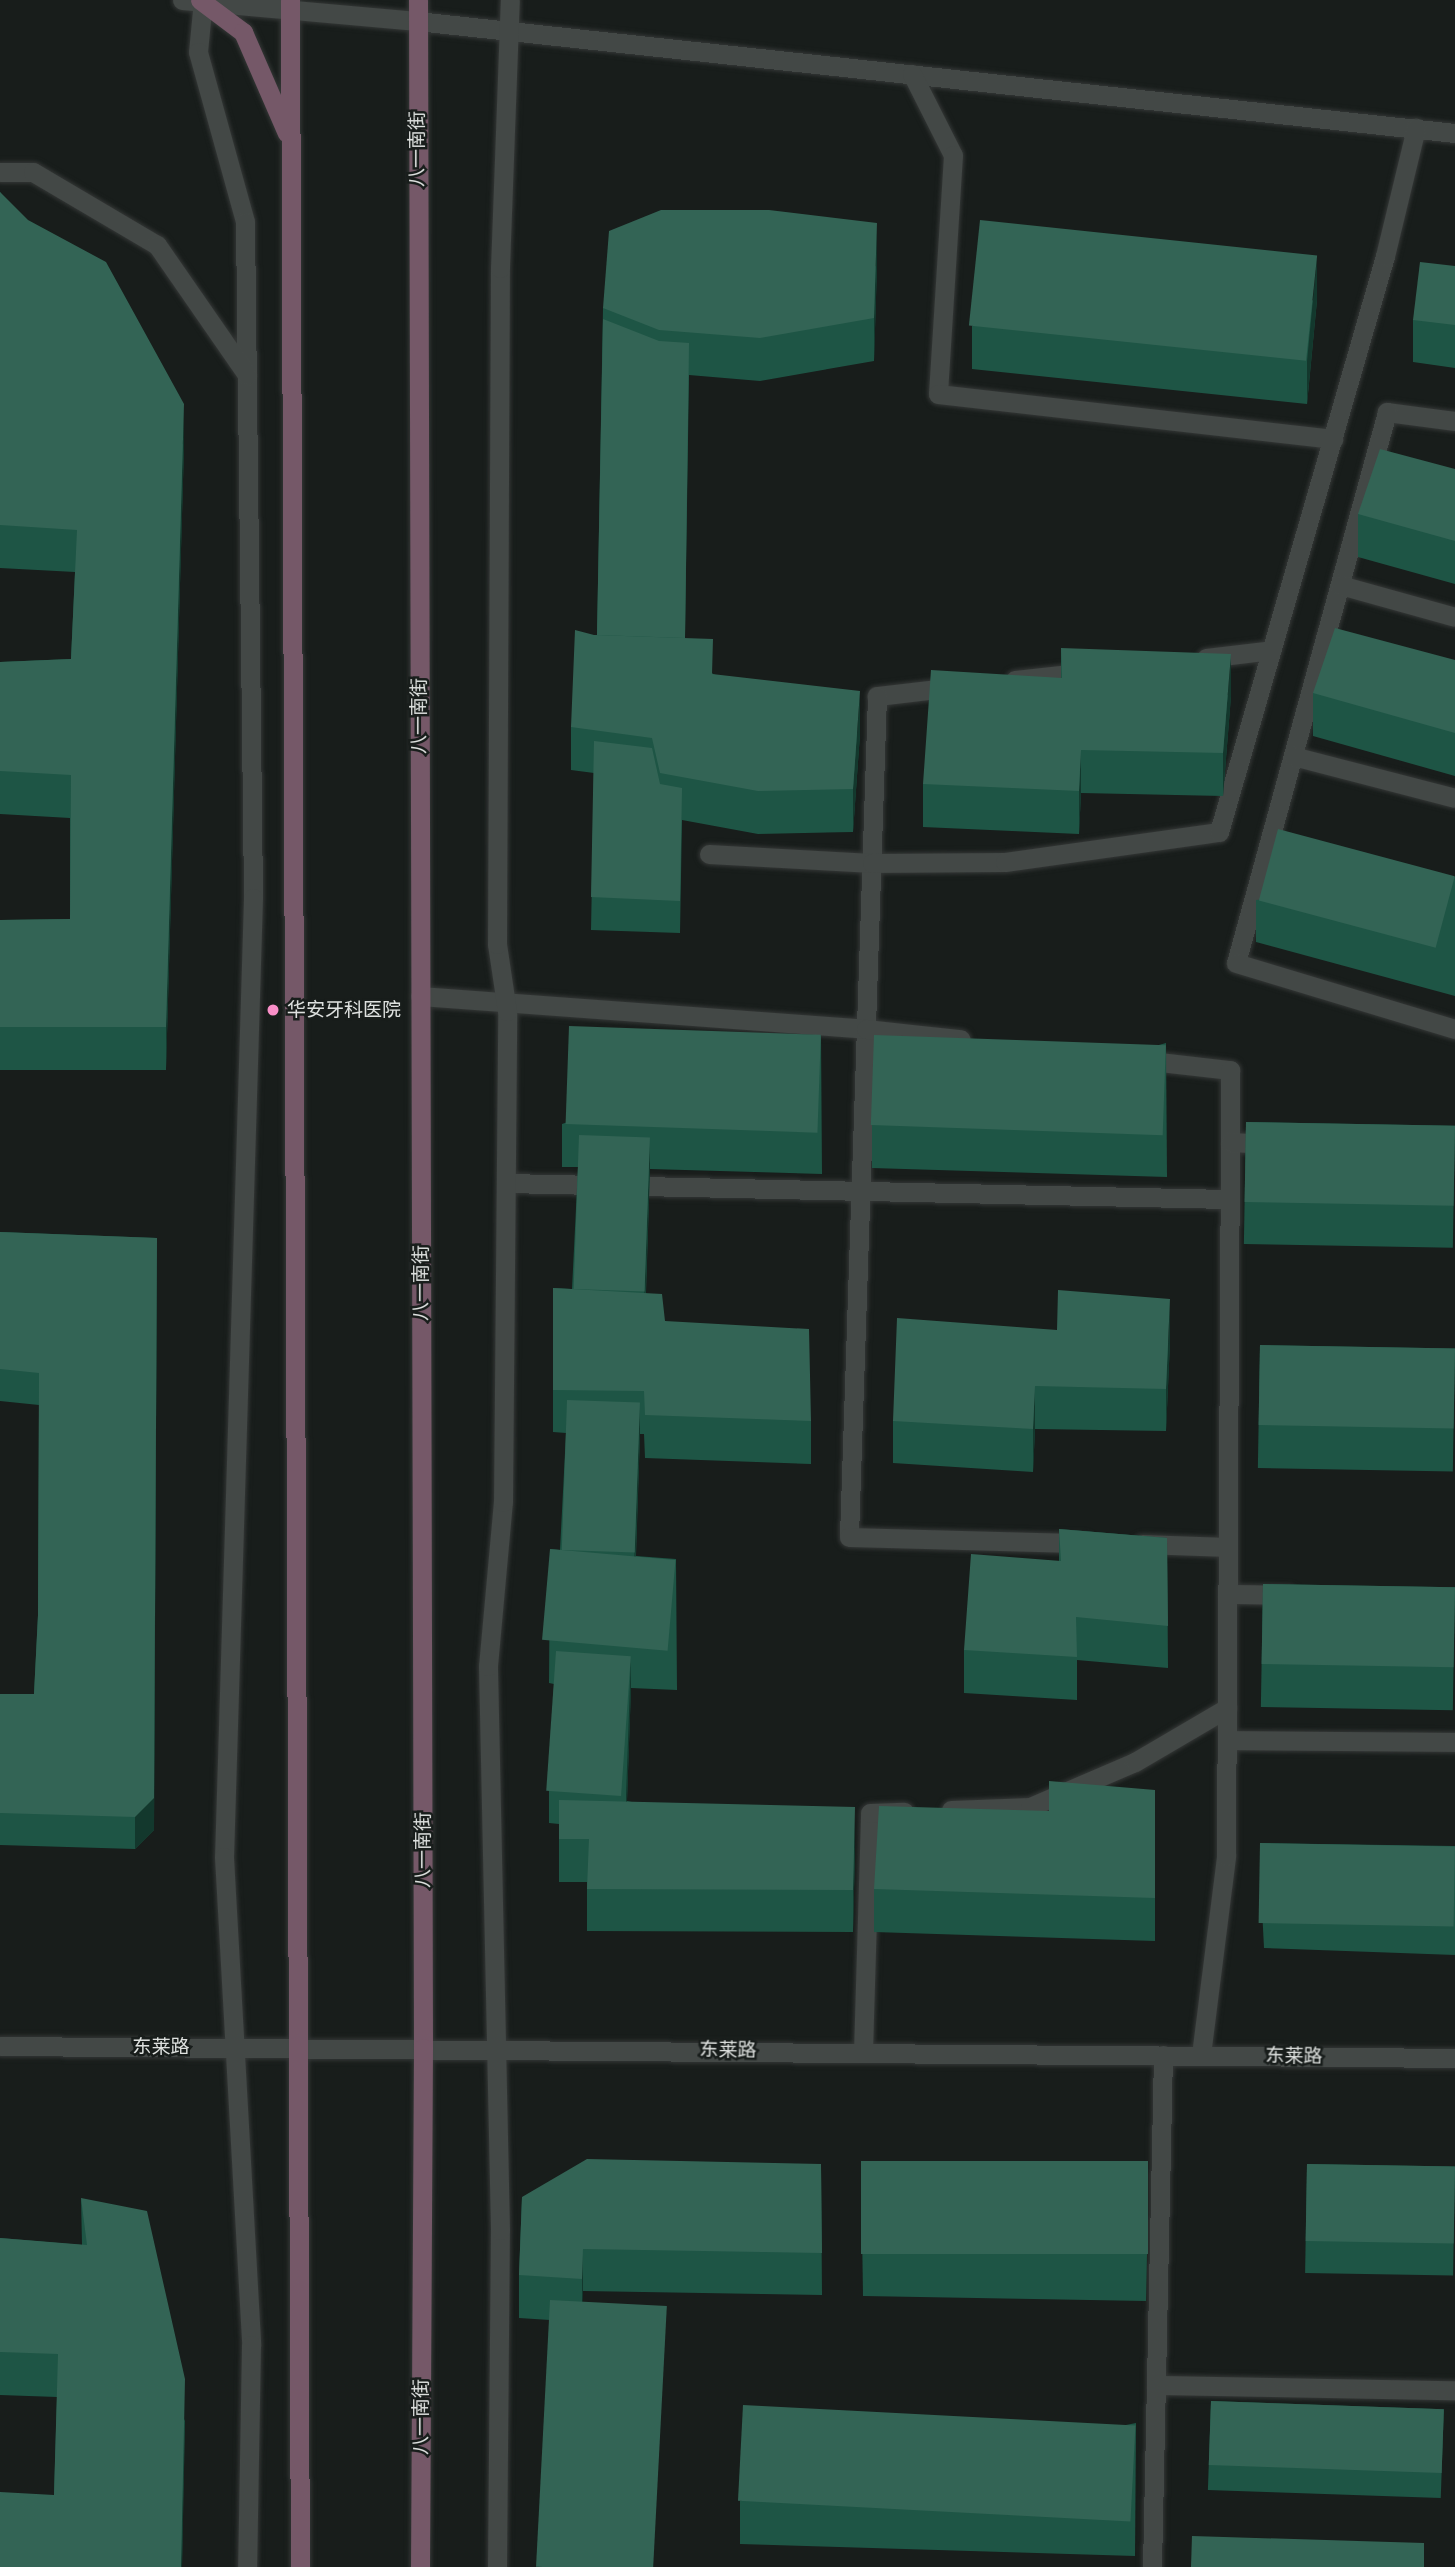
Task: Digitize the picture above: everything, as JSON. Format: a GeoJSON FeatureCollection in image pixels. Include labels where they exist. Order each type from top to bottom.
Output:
{"type":"FeatureCollection","features":[{"type":"Feature","properties":{"kind":"main road","name":"八一南街"},"geometry":{"type":"LineString","coordinates":[[418,0],[423,2048],[420,2567]]}},
{"type":"Feature","properties":{"kind":"main road"},"geometry":{"type":"LineString","coordinates":[[202,1],[243,32],[290,141]]}},
{"type":"Feature","properties":{"kind":"main road"},"geometry":{"type":"LineString","coordinates":[[290,5],[300,2567]]}},
{"type":"Feature","properties":{"kind":"street"},"geometry":{"type":"LineString","coordinates":[[183,0],[290,5],[1455,133]]}},
{"type":"Feature","properties":{"kind":"street"},"geometry":{"type":"LineString","coordinates":[[498,2567],[500,2230],[488,1666],[503,1502],[506,1003],[497,944],[500,268],[510,0]]}},
{"type":"Feature","properties":{"kind":"street"},"geometry":{"type":"LineString","coordinates":[[202,1],[198,52],[245,222],[253,898],[224,1857],[251,2345],[247,2567]]}},
{"type":"Feature","properties":{"kind":"street"},"geometry":{"type":"LineString","coordinates":[[912,74],[953,155],[938,394],[1333,439]]}},
{"type":"Feature","properties":{"kind":"street"},"geometry":{"type":"LineString","coordinates":[[709,855],[872,863],[1005,862],[1219,832],[1385,256],[1416,128]]}},
{"type":"Feature","properties":{"kind":"street"},"geometry":{"type":"LineString","coordinates":[[0,172],[33,172],[157,244],[247,375]]}},
{"type":"Feature","properties":{"kind":"street"},"geometry":{"type":"LineString","coordinates":[[1455,421],[1387,412],[1382,460],[1339,586],[1293,757],[1275,847],[1236,963],[1455,1029]]}},
{"type":"Feature","properties":{"kind":"street"},"geometry":{"type":"LineString","coordinates":[[1339,586],[1455,617]]}},
{"type":"Feature","properties":{"kind":"street"},"geometry":{"type":"LineString","coordinates":[[1190,660],[1272,650]]}},
{"type":"Feature","properties":{"kind":"street"},"geometry":{"type":"LineString","coordinates":[[1000,682],[1109,669]]}},
{"type":"Feature","properties":{"kind":"street"},"geometry":{"type":"LineString","coordinates":[[972,685],[877,696],[849,1537],[1228,1547]]}},
{"type":"Feature","properties":{"kind":"street"},"geometry":{"type":"LineString","coordinates":[[1293,757],[1455,798]]}},
{"type":"Feature","properties":{"kind":"street"},"geometry":{"type":"LineString","coordinates":[[420,996],[866,1029],[974,1041]]}},
{"type":"Feature","properties":{"kind":"street"},"geometry":{"type":"LineString","coordinates":[[1122,1058],[1230,1070],[1226,1856],[1201,2055]]}},
{"type":"Feature","properties":{"kind":"street"},"geometry":{"type":"LineString","coordinates":[[1230,1142],[1283,1144]]}},
{"type":"Feature","properties":{"kind":"street"},"geometry":{"type":"LineString","coordinates":[[506,1183],[1230,1199]]}},
{"type":"Feature","properties":{"kind":"street"},"geometry":{"type":"LineString","coordinates":[[1227,1594],[1308,1596]]}},
{"type":"Feature","properties":{"kind":"street"},"geometry":{"type":"LineString","coordinates":[[863,2052],[870,1813],[1030,1807],[1135,1762],[1227,1708]]}},
{"type":"Feature","properties":{"kind":"street"},"geometry":{"type":"LineString","coordinates":[[1227,1740],[1455,1742]]}},
{"type":"Feature","properties":{"kind":"street","name":"东莱路"},"geometry":{"type":"LineString","coordinates":[[0,2046],[1455,2058]]}},
{"type":"Feature","properties":{"kind":"street"},"geometry":{"type":"LineString","coordinates":[[1152,2567],[1163,2055]]}},
{"type":"Feature","properties":{"kind":"street"},"geometry":{"type":"LineString","coordinates":[[1156,2385],[1455,2389]]}},
{"type":"Feature","properties":{"kind":"building"},"geometry":{"type":"Polygon","coordinates":[[[0,192],[28,220],[106,262],[184,404],[166,1027],[0,1027],[0,920],[70,919],[71,775],[0,771],[0,662],[71,659],[77,530],[0,525],[0,192]]]}},
{"type":"Feature","properties":{"kind":"building"},"geometry":{"type":"Polygon","coordinates":[[[661,210],[769,210],[877,223],[874,318],[760,338],[659,330],[603,308],[609,231],[661,210]]]}},
{"type":"Feature","properties":{"kind":"building"},"geometry":{"type":"Polygon","coordinates":[[[980,220],[1317,255],[1306,361],[969,325],[980,220]]]}},
{"type":"Feature","properties":{"kind":"building"},"geometry":{"type":"Polygon","coordinates":[[[1420,262],[1455,266],[1455,325],[1413,320],[1420,262]]]}},
{"type":"Feature","properties":{"kind":"building"},"geometry":{"type":"Polygon","coordinates":[[[603,319],[659,341],[689,343],[685,638],[597,635],[603,319]]]}},
{"type":"Feature","properties":{"kind":"building"},"geometry":{"type":"Polygon","coordinates":[[[1380,449],[1455,469],[1455,541],[1358,514],[1380,449]]]}},
{"type":"Feature","properties":{"kind":"building"},"geometry":{"type":"Polygon","coordinates":[[[1335,628],[1455,660],[1455,733],[1313,693],[1335,628]]]}},
{"type":"Feature","properties":{"kind":"building"},"geometry":{"type":"Polygon","coordinates":[[[575,630],[594,635],[713,639],[712,674],[860,691],[853,789],[758,791],[660,773],[652,738],[571,727],[575,630]]]}},
{"type":"Feature","properties":{"kind":"building"},"geometry":{"type":"Polygon","coordinates":[[[1061,648],[1231,654],[1223,753],[1081,750],[1079,791],[923,784],[931,670],[1062,678],[1061,648]]]}},
{"type":"Feature","properties":{"kind":"building"},"geometry":{"type":"Polygon","coordinates":[[[594,741],[652,748],[660,784],[682,788],[680,901],[591,897],[594,741]]]}},
{"type":"Feature","properties":{"kind":"building"},"geometry":{"type":"Polygon","coordinates":[[[1278,829],[1455,876],[1436,948],[1259,900],[1278,829]]]}},
{"type":"Feature","properties":{"kind":"building"},"geometry":{"type":"Polygon","coordinates":[[[569,1026],[821,1035],[817,1133],[566,1124],[569,1026]]]}},
{"type":"Feature","properties":{"kind":"building"},"geometry":{"type":"Polygon","coordinates":[[[874,1035],[1166,1045],[1163,1135],[871,1125],[874,1035]]]}},
{"type":"Feature","properties":{"kind":"building"},"geometry":{"type":"Polygon","coordinates":[[[1246,1122],[1455,1126],[1454,1206],[1245,1202],[1246,1122]]]}},
{"type":"Feature","properties":{"kind":"building"},"geometry":{"type":"Polygon","coordinates":[[[579,1135],[650,1137],[645,1291],[574,1289],[579,1135]]]}},
{"type":"Feature","properties":{"kind":"building"},"geometry":{"type":"Polygon","coordinates":[[[0,1232],[157,1238],[154,1798],[135,1817],[0,1813],[0,1694],[34,1694],[38,1615],[39,1373],[0,1369],[0,1232]]]}},
{"type":"Feature","properties":{"kind":"building"},"geometry":{"type":"Polygon","coordinates":[[[553,1288],[662,1294],[665,1321],[809,1329],[811,1421],[645,1415],[644,1391],[553,1390],[553,1288]]]}},
{"type":"Feature","properties":{"kind":"building"},"geometry":{"type":"Polygon","coordinates":[[[1058,1290],[1170,1299],[1166,1389],[1035,1386],[1033,1429],[893,1421],[897,1318],[1057,1330],[1058,1290]]]}},
{"type":"Feature","properties":{"kind":"building"},"geometry":{"type":"Polygon","coordinates":[[[1260,1345],[1455,1348],[1454,1428],[1259,1425],[1260,1345]]]}},
{"type":"Feature","properties":{"kind":"building"},"geometry":{"type":"Polygon","coordinates":[[[567,1400],[640,1403],[635,1552],[562,1550],[567,1400]]]}},
{"type":"Feature","properties":{"kind":"building"},"geometry":{"type":"Polygon","coordinates":[[[1059,1529],[1167,1538],[1168,1626],[1076,1617],[1077,1657],[964,1650],[971,1554],[1061,1561],[1059,1529]]]}},
{"type":"Feature","properties":{"kind":"building"},"geometry":{"type":"Polygon","coordinates":[[[550,1549],[676,1560],[668,1651],[542,1640],[550,1549]]]}},
{"type":"Feature","properties":{"kind":"building"},"geometry":{"type":"Polygon","coordinates":[[[1263,1584],[1455,1587],[1454,1667],[1262,1664],[1263,1584]]]}},
{"type":"Feature","properties":{"kind":"building"},"geometry":{"type":"Polygon","coordinates":[[[556,1651],[631,1656],[621,1796],[546,1791],[556,1651]]]}},
{"type":"Feature","properties":{"kind":"building"},"geometry":{"type":"Polygon","coordinates":[[[1049,1781],[1155,1790],[1155,1898],[874,1889],[879,1806],[1049,1811],[1049,1781]]]}},
{"type":"Feature","properties":{"kind":"building"},"geometry":{"type":"Polygon","coordinates":[[[559,1800],[855,1807],[853,1890],[587,1889],[589,1839],[559,1839],[559,1800]]]}},
{"type":"Feature","properties":{"kind":"building"},"geometry":{"type":"Polygon","coordinates":[[[1260,1843],[1455,1846],[1454,1926],[1259,1923],[1260,1843]]]}},
{"type":"Feature","properties":{"kind":"building"},"geometry":{"type":"Polygon","coordinates":[[[587,2159],[821,2164],[822,2253],[583,2249],[582,2279],[519,2275],[522,2197],[587,2159]]]}},
{"type":"Feature","properties":{"kind":"building"},"geometry":{"type":"Polygon","coordinates":[[[861,2161],[1148,2161],[1148,2254],[861,2254],[861,2161]]]}},
{"type":"Feature","properties":{"kind":"building"},"geometry":{"type":"Polygon","coordinates":[[[1307,2164],[1455,2167],[1454,2244],[1306,2241],[1307,2164]]]}},
{"type":"Feature","properties":{"kind":"building"},"geometry":{"type":"Polygon","coordinates":[[[81,2198],[147,2211],[185,2379],[181,2567],[0,2567],[0,2492],[54,2495],[58,2354],[0,2352],[0,2238],[87,2245],[81,2198]]]}},
{"type":"Feature","properties":{"kind":"building"},"geometry":{"type":"Polygon","coordinates":[[[550,2300],[667,2306],[653,2567],[536,2567],[550,2300]]]}},
{"type":"Feature","properties":{"kind":"building"},"geometry":{"type":"Polygon","coordinates":[[[1211,2401],[1444,2409],[1442,2473],[1209,2465],[1211,2401]]]}},
{"type":"Feature","properties":{"kind":"building"},"geometry":{"type":"Polygon","coordinates":[[[743,2405],[1135,2426],[1130,2521],[738,2501],[743,2405]]]}},
{"type":"Feature","properties":{"kind":"building"},"geometry":{"type":"Polygon","coordinates":[[[1192,2536],[1424,2543],[1424,2567],[1191,2567],[1192,2536]]]}},
{"type":"Feature","properties":{"kind":"place","name":"华安牙科医院"},"geometry":{"type":"Point","coordinates":[273,1010]}}]}
